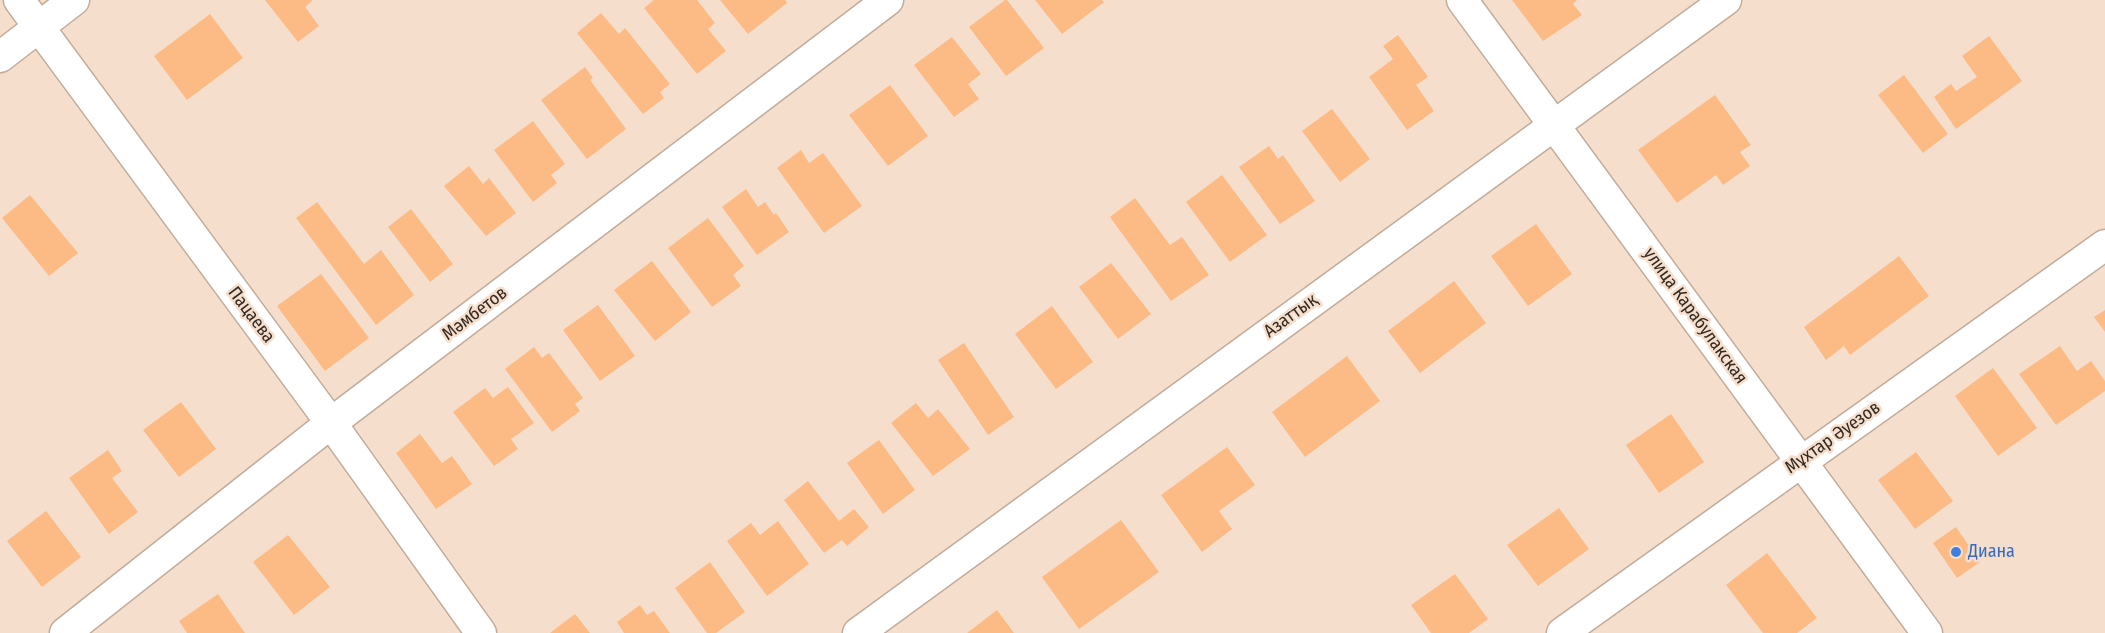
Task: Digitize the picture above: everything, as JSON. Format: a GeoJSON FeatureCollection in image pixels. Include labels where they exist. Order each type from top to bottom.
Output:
{"type":"FeatureCollection","features":[{"type":"Feature","properties":{"kind":"street","name":"Пацаева"},"geometry":{"type":"LineString","coordinates":[[19,0],[331,423],[481,633]]}},
{"type":"Feature","properties":{"kind":"street"},"geometry":{"type":"LineString","coordinates":[[0,57],[74,0]]}},
{"type":"Feature","properties":{"kind":"street","name":"Мәмбетов"},"geometry":{"type":"LineString","coordinates":[[65,633],[331,423],[888,0]]}},
{"type":"Feature","properties":{"kind":"street","name":"улица Карабулакская"},"geometry":{"type":"LineString","coordinates":[[1462,0],[1927,633]]}},
{"type":"Feature","properties":{"kind":"street","name":"Азаттық"},"geometry":{"type":"LineString","coordinates":[[858,633],[1554,123],[1726,0]]}},
{"type":"Feature","properties":{"kind":"street","name":"Мұхтар Әуезов"},"geometry":{"type":"LineString","coordinates":[[1562,633],[2105,245]]}},
{"type":"Feature","properties":{"kind":"building"},"geometry":{"type":"Polygon","coordinates":[[[265,0],[313,0],[305,7],[319,26],[298,42],[265,0]]]}},
{"type":"Feature","properties":{"kind":"building"},"geometry":{"type":"Polygon","coordinates":[[[654,0],[697,0],[715,23],[708,29],[726,51],[697,74],[644,8],[654,0]]]}},
{"type":"Feature","properties":{"kind":"building"},"geometry":{"type":"Polygon","coordinates":[[[720,0],[785,0],[787,3],[748,34],[720,0]]]}},
{"type":"Feature","properties":{"kind":"building"},"geometry":{"type":"Polygon","coordinates":[[[1005,0],[1044,48],[1006,76],[969,27],[1005,0]]]}},
{"type":"Feature","properties":{"kind":"building"},"geometry":{"type":"Polygon","coordinates":[[[1035,0],[1102,0],[1104,2],[1062,34],[1035,0]]]}},
{"type":"Feature","properties":{"kind":"building"},"geometry":{"type":"Polygon","coordinates":[[[1512,0],[1577,0],[1573,4],[1582,15],[1543,41],[1512,0]]]}},
{"type":"Feature","properties":{"kind":"building"},"geometry":{"type":"Polygon","coordinates":[[[601,13],[619,34],[625,28],[670,84],[660,92],[664,98],[643,114],[577,33],[601,13]]]}},
{"type":"Feature","properties":{"kind":"building"},"geometry":{"type":"Polygon","coordinates":[[[210,14],[243,58],[187,100],[154,56],[210,14]]]}},
{"type":"Feature","properties":{"kind":"building"},"geometry":{"type":"Polygon","coordinates":[[[1398,35],[1428,77],[1416,85],[1434,111],[1407,130],[1369,77],[1393,59],[1383,46],[1398,35]]]}},
{"type":"Feature","properties":{"kind":"building"},"geometry":{"type":"Polygon","coordinates":[[[1989,36],[2022,81],[1956,129],[1934,97],[1951,84],[1956,91],[1977,77],[1962,56],[1989,36]]]}},
{"type":"Feature","properties":{"kind":"building"},"geometry":{"type":"Polygon","coordinates":[[[952,37],[981,74],[968,84],[979,99],[954,117],[914,65],[952,37]]]}},
{"type":"Feature","properties":{"kind":"building"},"geometry":{"type":"Polygon","coordinates":[[[585,67],[593,78],[590,80],[626,129],[587,159],[541,100],[585,67]]]}},
{"type":"Feature","properties":{"kind":"building"},"geometry":{"type":"Polygon","coordinates":[[[1904,75],[1948,134],[1923,153],[1878,95],[1904,75]]]}},
{"type":"Feature","properties":{"kind":"building"},"geometry":{"type":"Polygon","coordinates":[[[890,85],[928,136],[888,166],[849,115],[890,85]]]}},
{"type":"Feature","properties":{"kind":"building"},"geometry":{"type":"Polygon","coordinates":[[[1715,95],[1751,145],[1740,152],[1750,166],[1723,185],[1716,175],[1677,203],[1638,150],[1715,95]]]}},
{"type":"Feature","properties":{"kind":"building"},"geometry":{"type":"Polygon","coordinates":[[[1332,109],[1370,159],[1340,182],[1302,131],[1332,109]]]}},
{"type":"Feature","properties":{"kind":"building"},"geometry":{"type":"Polygon","coordinates":[[[533,121],[565,164],[551,175],[557,183],[533,202],[494,150],[533,121]]]}},
{"type":"Feature","properties":{"kind":"building"},"geometry":{"type":"Polygon","coordinates":[[[1269,146],[1278,159],[1283,155],[1315,201],[1280,224],[1239,167],[1269,146]]]}},
{"type":"Feature","properties":{"kind":"building"},"geometry":{"type":"Polygon","coordinates":[[[801,150],[809,163],[823,153],[862,206],[824,233],[777,168],[801,150]]]}},
{"type":"Feature","properties":{"kind":"building"},"geometry":{"type":"Polygon","coordinates":[[[469,166],[483,184],[489,178],[516,213],[486,236],[444,186],[469,166]]]}},
{"type":"Feature","properties":{"kind":"building"},"geometry":{"type":"Polygon","coordinates":[[[1222,175],[1267,235],[1230,262],[1186,202],[1222,175]]]}},
{"type":"Feature","properties":{"kind":"building"},"geometry":{"type":"Polygon","coordinates":[[[746,189],[758,207],[765,202],[774,215],[776,213],[789,232],[757,255],[722,207],[746,189]]]}},
{"type":"Feature","properties":{"kind":"building"},"geometry":{"type":"Polygon","coordinates":[[[30,195],[78,253],[49,276],[2,218],[30,195]]]}},
{"type":"Feature","properties":{"kind":"building"},"geometry":{"type":"Polygon","coordinates":[[[1135,198],[1170,245],[1182,237],[1209,275],[1171,301],[1110,217],[1135,198]]]}},
{"type":"Feature","properties":{"kind":"building"},"geometry":{"type":"Polygon","coordinates":[[[317,202],[364,264],[381,250],[414,295],[376,325],[296,218],[317,202]]]}},
{"type":"Feature","properties":{"kind":"building"},"geometry":{"type":"Polygon","coordinates":[[[411,209],[453,264],[430,282],[388,227],[411,209]]]}},
{"type":"Feature","properties":{"kind":"building"},"geometry":{"type":"Polygon","coordinates":[[[708,218],[744,266],[733,275],[741,286],[712,307],[668,248],[708,218]]]}},
{"type":"Feature","properties":{"kind":"building"},"geometry":{"type":"Polygon","coordinates":[[[1536,224],[1572,274],[1528,306],[1491,256],[1536,224]]]}},
{"type":"Feature","properties":{"kind":"building"},"geometry":{"type":"Polygon","coordinates":[[[1899,256],[1929,296],[1850,355],[1844,346],[1826,360],[1804,327],[1899,256]]]}},
{"type":"Feature","properties":{"kind":"building"},"geometry":{"type":"Polygon","coordinates":[[[652,261],[691,312],[655,341],[614,290],[652,261]]]}},
{"type":"Feature","properties":{"kind":"building"},"geometry":{"type":"Polygon","coordinates":[[[1111,263],[1151,314],[1118,339],[1079,287],[1111,263]]]}},
{"type":"Feature","properties":{"kind":"building"},"geometry":{"type":"Polygon","coordinates":[[[321,274],[369,338],[325,371],[277,306],[321,274]]]}},
{"type":"Feature","properties":{"kind":"building"},"geometry":{"type":"Polygon","coordinates":[[[1454,281],[1486,323],[1420,373],[1388,331],[1454,281]]]}},
{"type":"Feature","properties":{"kind":"building"},"geometry":{"type":"Polygon","coordinates":[[[598,305],[635,356],[600,381],[563,330],[598,305]]]}},
{"type":"Feature","properties":{"kind":"building"},"geometry":{"type":"Polygon","coordinates":[[[1052,306],[1093,362],[1056,389],[1015,334],[1052,306]]]}},
{"type":"Feature","properties":{"kind":"building"},"geometry":{"type":"Polygon","coordinates":[[[2105,310],[2105,332],[2094,317],[2105,310]]]}},
{"type":"Feature","properties":{"kind":"building"},"geometry":{"type":"Polygon","coordinates":[[[964,343],[1014,417],[988,435],[938,360],[964,343]]]}},
{"type":"Feature","properties":{"kind":"building"},"geometry":{"type":"Polygon","coordinates":[[[2060,346],[2077,371],[2091,361],[2105,381],[2105,391],[2056,425],[2019,374],[2060,346]]]}},
{"type":"Feature","properties":{"kind":"building"},"geometry":{"type":"Polygon","coordinates":[[[534,347],[542,358],[549,353],[583,398],[575,404],[580,411],[552,432],[505,369],[534,347]]]}},
{"type":"Feature","properties":{"kind":"building"},"geometry":{"type":"Polygon","coordinates":[[[1347,356],[1380,401],[1305,457],[1272,412],[1347,356]]]}},
{"type":"Feature","properties":{"kind":"building"},"geometry":{"type":"Polygon","coordinates":[[[1993,368],[2037,428],[1998,456],[1955,396],[1993,368]]]}},
{"type":"Feature","properties":{"kind":"building"},"geometry":{"type":"Polygon","coordinates":[[[508,387],[534,423],[511,439],[518,449],[494,466],[453,412],[485,388],[493,398],[508,387]]]}},
{"type":"Feature","properties":{"kind":"building"},"geometry":{"type":"Polygon","coordinates":[[[181,402],[216,449],[179,477],[143,430],[181,402]]]}},
{"type":"Feature","properties":{"kind":"building"},"geometry":{"type":"Polygon","coordinates":[[[916,403],[928,418],[938,409],[970,449],[933,476],[891,423],[916,403]]]}},
{"type":"Feature","properties":{"kind":"building"},"geometry":{"type":"Polygon","coordinates":[[[1671,414],[1704,462],[1659,493],[1626,445],[1671,414]]]}},
{"type":"Feature","properties":{"kind":"building"},"geometry":{"type":"Polygon","coordinates":[[[420,434],[442,463],[452,456],[472,484],[436,509],[396,453],[420,434]]]}},
{"type":"Feature","properties":{"kind":"building"},"geometry":{"type":"Polygon","coordinates":[[[879,440],[915,490],[883,514],[847,463],[879,440]]]}},
{"type":"Feature","properties":{"kind":"building"},"geometry":{"type":"Polygon","coordinates":[[[1227,447],[1255,485],[1219,511],[1232,529],[1202,552],[1161,495],[1227,447]]]}},
{"type":"Feature","properties":{"kind":"building"},"geometry":{"type":"Polygon","coordinates":[[[108,450],[122,471],[112,478],[138,512],[109,534],[69,478],[108,450]]]}},
{"type":"Feature","properties":{"kind":"building"},"geometry":{"type":"Polygon","coordinates":[[[1916,452],[1953,501],[1915,529],[1878,480],[1916,452]]]}},
{"type":"Feature","properties":{"kind":"building"},"geometry":{"type":"Polygon","coordinates":[[[808,481],[839,521],[854,509],[869,527],[847,546],[842,540],[824,553],[784,500],[808,481]]]}},
{"type":"Feature","properties":{"kind":"building"},"geometry":{"type":"Polygon","coordinates":[[[1559,508],[1589,549],[1538,586],[1507,545],[1559,508]]]}},
{"type":"Feature","properties":{"kind":"building"},"geometry":{"type":"Polygon","coordinates":[[[46,511],[81,557],[42,587],[7,541],[46,511]]]}},
{"type":"Feature","properties":{"kind":"building"},"geometry":{"type":"Polygon","coordinates":[[[1121,520],[1159,572],[1079,629],[1042,577],[1121,520]]]}},
{"type":"Feature","properties":{"kind":"building"},"geometry":{"type":"Polygon","coordinates":[[[778,521],[809,564],[767,596],[727,541],[751,523],[760,535],[778,521]]]}},
{"type":"Feature","properties":{"kind":"building","name":"Диана"},"geometry":{"type":"Polygon","coordinates":[[[1956,527],[1980,562],[1957,578],[1933,543],[1956,527]]]}},
{"type":"Feature","properties":{"kind":"building"},"geometry":{"type":"Polygon","coordinates":[[[288,535],[330,587],[294,615],[253,562],[288,535]]]}},
{"type":"Feature","properties":{"kind":"building"},"geometry":{"type":"Polygon","coordinates":[[[1767,553],[1817,618],[1797,633],[1763,633],[1726,585],[1767,553]]]}},
{"type":"Feature","properties":{"kind":"building"},"geometry":{"type":"Polygon","coordinates":[[[710,562],[745,612],[716,633],[707,633],[675,588],[710,562]]]}},
{"type":"Feature","properties":{"kind":"building"},"geometry":{"type":"Polygon","coordinates":[[[1455,574],[1488,619],[1469,633],[1431,633],[1411,605],[1455,574]]]}},
{"type":"Feature","properties":{"kind":"building"},"geometry":{"type":"Polygon","coordinates":[[[218,594],[245,633],[187,633],[179,621],[218,594]]]}},
{"type":"Feature","properties":{"kind":"building"},"geometry":{"type":"Polygon","coordinates":[[[640,605],[647,615],[654,611],[670,633],[624,633],[617,622],[640,605]]]}},
{"type":"Feature","properties":{"kind":"building"},"geometry":{"type":"Polygon","coordinates":[[[997,610],[1014,633],[967,633],[997,610]]]}},
{"type":"Feature","properties":{"kind":"building"},"geometry":{"type":"Polygon","coordinates":[[[575,614],[590,633],[550,633],[575,614]]]}},
{"type":"Feature","properties":{"kind":"place","name":"Диана"},"geometry":{"type":"Point","coordinates":[1956,552]}}]}
